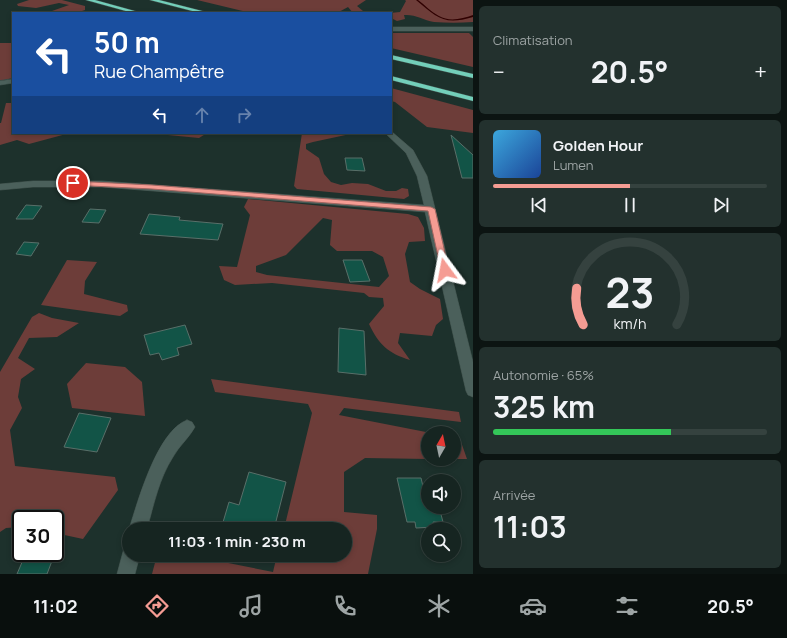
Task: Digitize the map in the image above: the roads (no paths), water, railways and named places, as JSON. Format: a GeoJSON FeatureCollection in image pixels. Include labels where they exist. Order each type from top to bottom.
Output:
{"type":"FeatureCollection","features":[{"type":"Feature","properties":{"kind":"highway"},"geometry":{"type":"LineString","coordinates":[[88,0],[135,12]]}},
{"type":"Feature","properties":{"kind":"highway"},"geometry":{"type":"LineString","coordinates":[[152,0],[203,12]]}},
{"type":"Feature","properties":{"kind":"highway"},"geometry":{"type":"LineString","coordinates":[[392,57],[473,76]]}},
{"type":"Feature","properties":{"kind":"highway"},"geometry":{"type":"LineString","coordinates":[[392,78],[473,99]]}},
{"type":"Feature","properties":{"kind":"street"},"geometry":{"type":"LineString","coordinates":[[392,29],[473,29]]}},
{"type":"Feature","properties":{"kind":"street"},"geometry":{"type":"LineString","coordinates":[[0,83],[12,80]]}},
{"type":"Feature","properties":{"kind":"street"},"geometry":{"type":"LineString","coordinates":[[390,134],[403,144],[415,161],[422,176],[473,391]]}},
{"type":"Feature","properties":{"kind":"street"},"geometry":{"type":"LineString","coordinates":[[0,187],[33,184],[102,184],[431,209]]}},
{"type":"Feature","properties":{"kind":"street"},"geometry":{"type":"LineString","coordinates":[[140,522],[151,485],[162,459],[174,441],[187,427]]}},
{"type":"Feature","properties":{"kind":"street"},"geometry":{"type":"LineString","coordinates":[[126,574],[129,562]]}},
{"type":"Feature","properties":{"kind":"waterway"},"geometry":{"type":"LineString","coordinates":[[417,0],[438,17],[443,19],[464,19],[473,16]]}}]}
